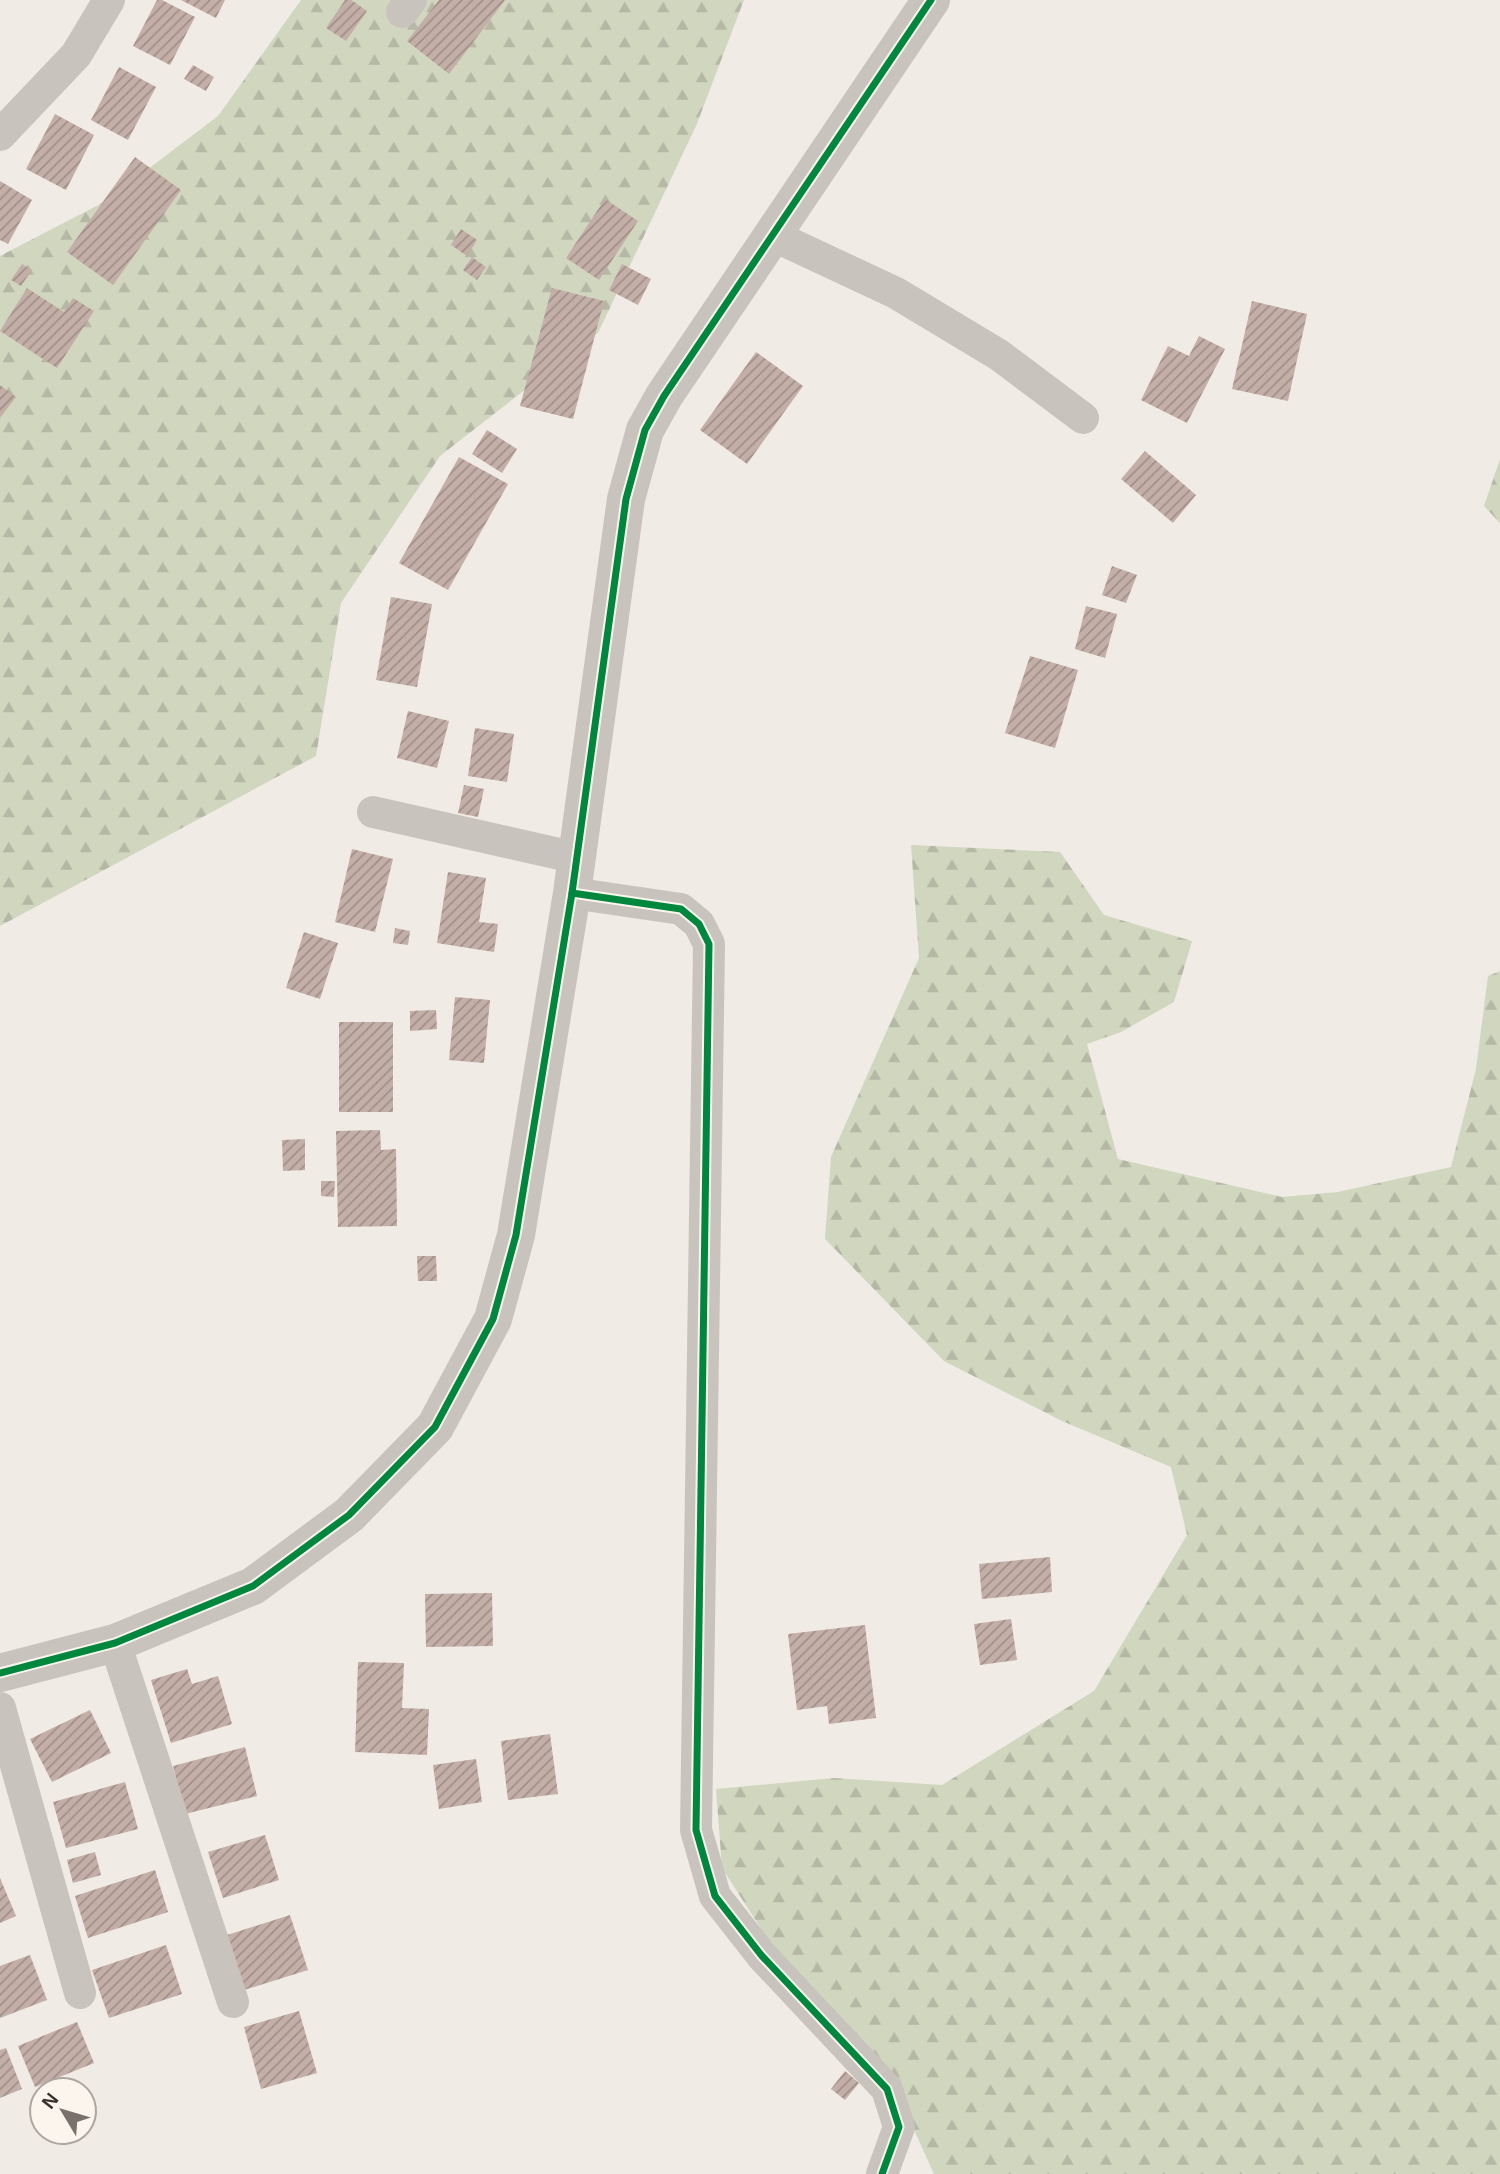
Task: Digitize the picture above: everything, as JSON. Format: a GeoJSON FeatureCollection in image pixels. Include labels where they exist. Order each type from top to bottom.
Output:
{"type":"FeatureCollection","features":[{"type":"Feature","properties":{"kind":"street"},"geometry":{"type":"LineString","coordinates":[[0,135],[76,55],[109,0]]}},
{"type":"Feature","properties":{"kind":"street"},"geometry":{"type":"LineString","coordinates":[[0,1673],[115,1643],[253,1586],[349,1516],[435,1427],[493,1319],[516,1235],[575,875],[625,499],[645,430],[664,396],[931,0]]}},
{"type":"Feature","properties":{"kind":"street"},"geometry":{"type":"LineString","coordinates":[[772,235],[896,293],[999,355],[1083,418]]}},
{"type":"Feature","properties":{"kind":"street"},"geometry":{"type":"LineString","coordinates":[[373,812],[681,909],[699,924],[709,944],[696,1830],[715,1896],[762,1956],[887,2090],[899,2127],[882,2174]]}},
{"type":"Feature","properties":{"kind":"street"},"geometry":{"type":"LineString","coordinates":[[115,1643],[233,2002]]}},
{"type":"Feature","properties":{"kind":"street"},"geometry":{"type":"LineString","coordinates":[[0,1708],[80,1993]]}},
{"type":"Feature","properties":{"kind":"green space"},"geometry":{"type":"Polygon","coordinates":[[[301,0],[744,0],[696,126],[598,333],[440,456],[341,603],[316,756],[0,926],[0,256],[106,201],[218,116],[301,0]]]}},
{"type":"Feature","properties":{"kind":"green space"},"geometry":{"type":"Polygon","coordinates":[[[1500,459],[1500,523],[1484,506],[1500,459]]]}},
{"type":"Feature","properties":{"kind":"green space"},"geometry":{"type":"Polygon","coordinates":[[[911,845],[1060,852],[1104,915],[1192,941],[1174,1002],[1121,1032],[1087,1044],[1118,1159],[1282,1197],[1338,1192],[1451,1167],[1476,1069],[1488,976],[1500,971],[1500,2174],[934,2174],[897,2092],[767,1938],[722,1868],[716,1789],[834,1778],[942,1785],[1094,1691],[1187,1535],[1171,1467],[1062,1421],[944,1361],[825,1239],[831,1157],[919,958],[911,845]]]}},
{"type":"Feature","properties":{"kind":"building"},"geometry":{"type":"Polygon","coordinates":[[[157,0],[195,17],[170,65],[133,46],[157,0]]]}},
{"type":"Feature","properties":{"kind":"building"},"geometry":{"type":"Polygon","coordinates":[[[181,0],[225,0],[216,18],[181,0]]]}},
{"type":"Feature","properties":{"kind":"building"},"geometry":{"type":"Polygon","coordinates":[[[345,0],[351,0],[367,11],[346,41],[326,28],[345,0]]]}},
{"type":"Feature","properties":{"kind":"building"},"geometry":{"type":"Polygon","coordinates":[[[439,0],[505,0],[449,74],[407,41],[439,0]]]}},
{"type":"Feature","properties":{"kind":"building"},"geometry":{"type":"Polygon","coordinates":[[[193,65],[214,77],[206,91],[184,79],[193,65]]]}},
{"type":"Feature","properties":{"kind":"building"},"geometry":{"type":"Polygon","coordinates":[[[119,67],[156,87],[128,140],[91,120],[119,67]]]}},
{"type":"Feature","properties":{"kind":"building"},"geometry":{"type":"Polygon","coordinates":[[[55,114],[94,135],[66,190],[26,169],[55,114]]]}},
{"type":"Feature","properties":{"kind":"building"},"geometry":{"type":"Polygon","coordinates":[[[135,157],[181,190],[113,285],[67,252],[135,157]]]}},
{"type":"Feature","properties":{"kind":"building"},"geometry":{"type":"Polygon","coordinates":[[[0,181],[32,200],[8,244],[0,240],[0,181]]]}},
{"type":"Feature","properties":{"kind":"building"},"geometry":{"type":"Polygon","coordinates":[[[605,199],[638,221],[599,280],[566,258],[605,199]]]}},
{"type":"Feature","properties":{"kind":"building"},"geometry":{"type":"Polygon","coordinates":[[[461,229],[477,240],[467,256],[451,245],[461,229]]]}},
{"type":"Feature","properties":{"kind":"building"},"geometry":{"type":"Polygon","coordinates":[[[472,257],[486,267],[477,280],[463,270],[472,257]]]}},
{"type":"Feature","properties":{"kind":"building"},"geometry":{"type":"Polygon","coordinates":[[[22,264],[32,270],[21,286],[11,280],[22,264]]]}},
{"type":"Feature","properties":{"kind":"building"},"geometry":{"type":"Polygon","coordinates":[[[622,264],[651,279],[638,305],[609,290],[622,264]]]}},
{"type":"Feature","properties":{"kind":"building"},"geometry":{"type":"Polygon","coordinates":[[[27,288],[64,312],[73,298],[94,311],[57,368],[0,331],[27,288]]]}},
{"type":"Feature","properties":{"kind":"building"},"geometry":{"type":"Polygon","coordinates":[[[552,288],[604,301],[573,419],[520,406],[552,288]]]}},
{"type":"Feature","properties":{"kind":"building"},"geometry":{"type":"Polygon","coordinates":[[[1252,301],[1307,314],[1288,401],[1232,389],[1252,301]]]}},
{"type":"Feature","properties":{"kind":"building"},"geometry":{"type":"Polygon","coordinates":[[[1199,336],[1225,349],[1187,423],[1141,400],[1168,346],[1189,356],[1199,336]]]}},
{"type":"Feature","properties":{"kind":"building"},"geometry":{"type":"Polygon","coordinates":[[[756,352],[803,386],[747,464],[700,430],[756,352]]]}},
{"type":"Feature","properties":{"kind":"building"},"geometry":{"type":"Polygon","coordinates":[[[0,385],[16,397],[0,418],[0,385]]]}},
{"type":"Feature","properties":{"kind":"building"},"geometry":{"type":"Polygon","coordinates":[[[487,430],[517,449],[502,473],[472,454],[487,430]]]}},
{"type":"Feature","properties":{"kind":"building"},"geometry":{"type":"Polygon","coordinates":[[[1145,451],[1196,495],[1173,523],[1121,479],[1145,451]]]}},
{"type":"Feature","properties":{"kind":"building"},"geometry":{"type":"Polygon","coordinates":[[[459,457],[508,484],[448,590],[399,563],[459,457]]]}},
{"type":"Feature","properties":{"kind":"building"},"geometry":{"type":"Polygon","coordinates":[[[1112,566],[1137,575],[1126,603],[1102,595],[1112,566]]]}},
{"type":"Feature","properties":{"kind":"building"},"geometry":{"type":"Polygon","coordinates":[[[391,597],[432,604],[417,687],[376,680],[391,597]]]}},
{"type":"Feature","properties":{"kind":"building"},"geometry":{"type":"Polygon","coordinates":[[[1086,606],[1117,614],[1105,658],[1075,649],[1086,606]]]}},
{"type":"Feature","properties":{"kind":"building"},"geometry":{"type":"Polygon","coordinates":[[[1030,656],[1078,670],[1055,748],[1005,733],[1030,656]]]}},
{"type":"Feature","properties":{"kind":"building"},"geometry":{"type":"Polygon","coordinates":[[[408,711],[449,721],[437,768],[397,758],[408,711]]]}},
{"type":"Feature","properties":{"kind":"building"},"geometry":{"type":"Polygon","coordinates":[[[475,728],[514,734],[507,782],[468,776],[475,728]]]}},
{"type":"Feature","properties":{"kind":"building"},"geometry":{"type":"Polygon","coordinates":[[[464,785],[484,789],[478,817],[458,813],[464,785]]]}},
{"type":"Feature","properties":{"kind":"building"},"geometry":{"type":"Polygon","coordinates":[[[352,849],[393,859],[375,932],[335,922],[352,849]]]}},
{"type":"Feature","properties":{"kind":"building"},"geometry":{"type":"Polygon","coordinates":[[[448,872],[486,878],[479,922],[498,924],[494,952],[437,943],[448,872]]]}},
{"type":"Feature","properties":{"kind":"building"},"geometry":{"type":"Polygon","coordinates":[[[395,928],[410,931],[408,945],[393,943],[395,928]]]}},
{"type":"Feature","properties":{"kind":"building"},"geometry":{"type":"Polygon","coordinates":[[[304,932],[338,943],[320,999],[286,988],[304,932]]]}},
{"type":"Feature","properties":{"kind":"building"},"geometry":{"type":"Polygon","coordinates":[[[455,997],[490,1000],[484,1063],[449,1060],[455,997]]]}},
{"type":"Feature","properties":{"kind":"building"},"geometry":{"type":"Polygon","coordinates":[[[436,1010],[437,1029],[410,1031],[410,1011],[436,1010]]]}},
{"type":"Feature","properties":{"kind":"building"},"geometry":{"type":"Polygon","coordinates":[[[339,1022],[393,1022],[393,1112],[339,1112],[339,1022]]]}},
{"type":"Feature","properties":{"kind":"building"},"geometry":{"type":"Polygon","coordinates":[[[380,1130],[381,1150],[396,1149],[397,1226],[338,1227],[336,1131],[380,1130]]]}},
{"type":"Feature","properties":{"kind":"building"},"geometry":{"type":"Polygon","coordinates":[[[305,1139],[305,1170],[283,1171],[282,1140],[305,1139]]]}},
{"type":"Feature","properties":{"kind":"building"},"geometry":{"type":"Polygon","coordinates":[[[321,1181],[335,1181],[334,1197],[321,1196],[321,1181]]]}},
{"type":"Feature","properties":{"kind":"building"},"geometry":{"type":"Polygon","coordinates":[[[417,1256],[436,1256],[437,1281],[418,1281],[417,1256]]]}},
{"type":"Feature","properties":{"kind":"building"},"geometry":{"type":"Polygon","coordinates":[[[1050,1557],[1052,1592],[982,1599],[979,1564],[1050,1557]]]}},
{"type":"Feature","properties":{"kind":"building"},"geometry":{"type":"Polygon","coordinates":[[[492,1593],[493,1646],[426,1647],[425,1594],[492,1593]]]}},
{"type":"Feature","properties":{"kind":"building"},"geometry":{"type":"Polygon","coordinates":[[[1011,1619],[1017,1660],[980,1665],[974,1624],[1011,1619]]]}},
{"type":"Feature","properties":{"kind":"building"},"geometry":{"type":"Polygon","coordinates":[[[865,1625],[876,1718],[829,1724],[827,1706],[797,1710],[788,1634],[865,1625]]]}},
{"type":"Feature","properties":{"kind":"building"},"geometry":{"type":"Polygon","coordinates":[[[358,1662],[404,1663],[402,1708],[429,1709],[427,1755],[355,1752],[358,1662]]]}},
{"type":"Feature","properties":{"kind":"building"},"geometry":{"type":"Polygon","coordinates":[[[187,1669],[192,1684],[218,1676],[232,1724],[171,1743],[151,1680],[187,1669]]]}},
{"type":"Feature","properties":{"kind":"building"},"geometry":{"type":"Polygon","coordinates":[[[90,1710],[111,1753],[52,1782],[30,1739],[90,1710]]]}},
{"type":"Feature","properties":{"kind":"building"},"geometry":{"type":"Polygon","coordinates":[[[550,1734],[558,1794],[508,1800],[501,1741],[550,1734]]]}},
{"type":"Feature","properties":{"kind":"building"},"geometry":{"type":"Polygon","coordinates":[[[245,1747],[257,1796],[185,1814],[173,1766],[245,1747]]]}},
{"type":"Feature","properties":{"kind":"building"},"geometry":{"type":"Polygon","coordinates":[[[476,1759],[482,1802],[439,1809],[433,1765],[476,1759]]]}},
{"type":"Feature","properties":{"kind":"building"},"geometry":{"type":"Polygon","coordinates":[[[125,1782],[138,1829],[66,1848],[53,1802],[125,1782]]]}},
{"type":"Feature","properties":{"kind":"building"},"geometry":{"type":"Polygon","coordinates":[[[265,1835],[279,1880],[223,1898],[208,1852],[265,1835]]]}},
{"type":"Feature","properties":{"kind":"building"},"geometry":{"type":"Polygon","coordinates":[[[95,1852],[101,1875],[73,1883],[67,1860],[95,1852]]]}},
{"type":"Feature","properties":{"kind":"building"},"geometry":{"type":"Polygon","coordinates":[[[155,1870],[168,1912],[88,1938],[75,1896],[155,1870]]]}},
{"type":"Feature","properties":{"kind":"building"},"geometry":{"type":"Polygon","coordinates":[[[0,1878],[16,1916],[0,1923],[0,1878]]]}},
{"type":"Feature","properties":{"kind":"building"},"geometry":{"type":"Polygon","coordinates":[[[290,1915],[308,1970],[241,1991],[224,1936],[290,1915]]]}},
{"type":"Feature","properties":{"kind":"building"},"geometry":{"type":"Polygon","coordinates":[[[166,1945],[182,1994],[109,2018],[92,1970],[166,1945]]]}},
{"type":"Feature","properties":{"kind":"building"},"geometry":{"type":"Polygon","coordinates":[[[30,1955],[47,2000],[0,2018],[0,1966],[30,1955]]]}},
{"type":"Feature","properties":{"kind":"building"},"geometry":{"type":"Polygon","coordinates":[[[299,2011],[317,2073],[261,2089],[244,2027],[299,2011]]]}},
{"type":"Feature","properties":{"kind":"building"},"geometry":{"type":"Polygon","coordinates":[[[77,2022],[94,2063],[62,2076],[30,2076],[18,2046],[77,2022]]]}},
{"type":"Feature","properties":{"kind":"building"},"geometry":{"type":"Polygon","coordinates":[[[6,2048],[22,2089],[0,2098],[0,2050],[6,2048]]]}},
{"type":"Feature","properties":{"kind":"building"},"geometry":{"type":"Polygon","coordinates":[[[845,2071],[859,2083],[845,2100],[831,2089],[845,2071]]]}},
{"type":"Feature","properties":{"kind":"cycle path"},"geometry":{"type":"LineString","coordinates":[[0,1673],[115,1643],[253,1586],[349,1515],[435,1427],[493,1319],[516,1235],[572,893],[626,499],[645,430],[664,396],[931,0]]}},
{"type":"Feature","properties":{"kind":"cycle path"},"geometry":{"type":"LineString","coordinates":[[572,893],[681,909],[699,924],[709,944],[696,1830],[715,1896],[762,1956],[887,2089],[899,2127],[882,2174]]}}]}
